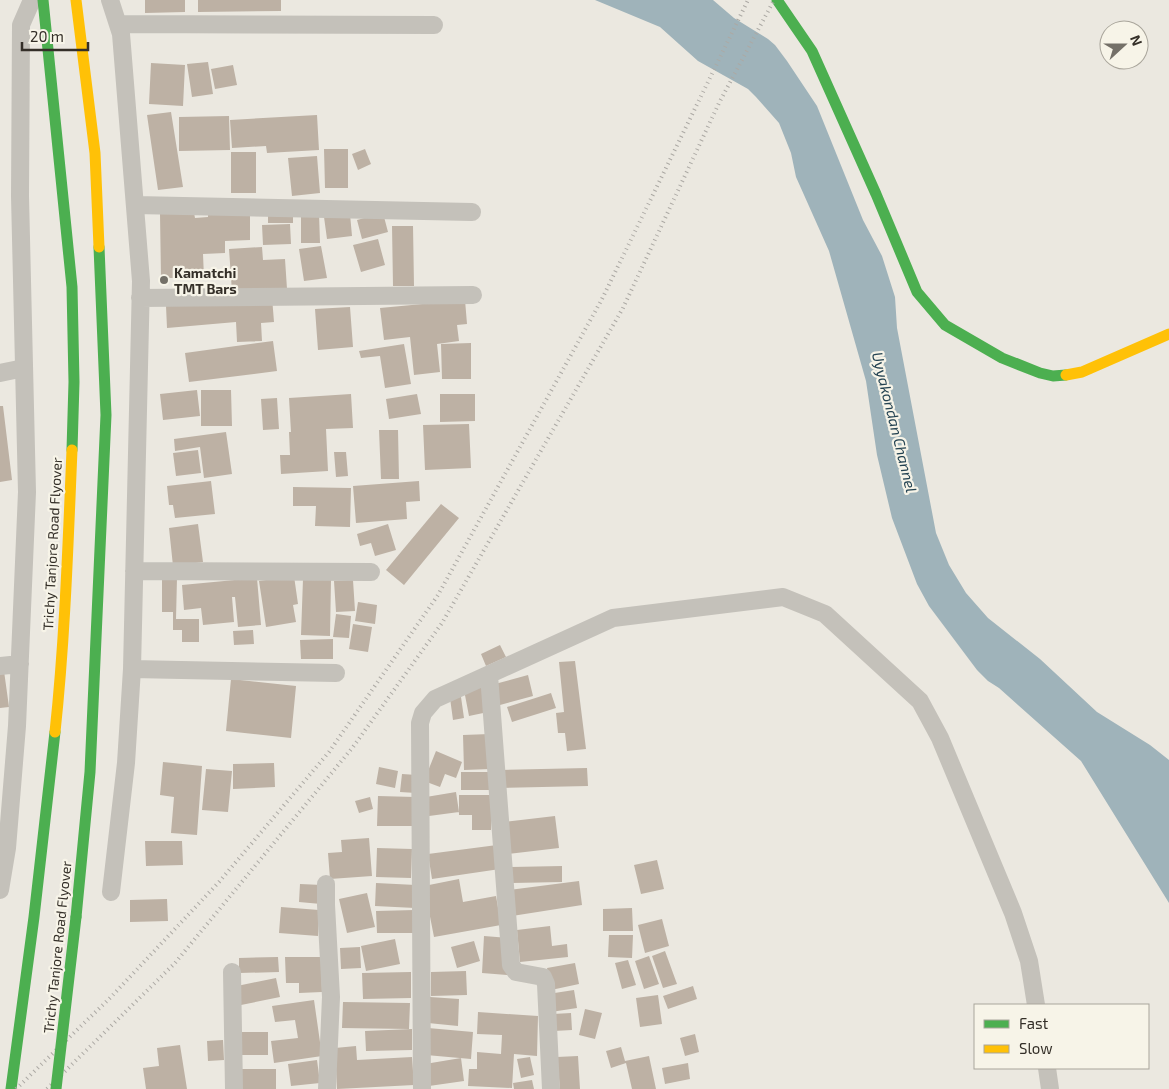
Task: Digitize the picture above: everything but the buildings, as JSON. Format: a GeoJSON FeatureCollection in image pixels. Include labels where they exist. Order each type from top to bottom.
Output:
{"type":"FeatureCollection","features":[{"type":"Feature","properties":{"kind":"main road","name":"Trichy Tanjore Road Flyover"},"geometry":{"type":"LineString","coordinates":[[11,1089],[34,917],[59,694],[69,528],[74,392],[72,286],[43,0]]}},
{"type":"Feature","properties":{"kind":"main road","name":"Trichy Tanjore Road Flyover"},"geometry":{"type":"LineString","coordinates":[[56,1089],[76,917],[90,772],[106,415],[95,152],[76,0]]}},
{"type":"Feature","properties":{"kind":"main road"},"geometry":{"type":"LineString","coordinates":[[777,0],[812,51],[876,194],[917,292],[945,325],[1002,358],[1053,376],[1082,372],[1169,334]]}},
{"type":"Feature","properties":{"kind":"street"},"geometry":{"type":"LineString","coordinates":[[0,890],[7,760],[20,664],[27,492],[20,196],[21,26],[32,0]]}},
{"type":"Feature","properties":{"kind":"street"},"geometry":{"type":"LineString","coordinates":[[110,0],[121,34],[141,281],[132,669],[126,763],[111,892]]}},
{"type":"Feature","properties":{"kind":"street"},"geometry":{"type":"LineString","coordinates":[[118,24],[434,25]]}},
{"type":"Feature","properties":{"kind":"street"},"geometry":{"type":"LineString","coordinates":[[134,205],[472,212]]}},
{"type":"Feature","properties":{"kind":"street"},"geometry":{"type":"LineString","coordinates":[[140,298],[473,294]]}},
{"type":"Feature","properties":{"kind":"street"},"geometry":{"type":"LineString","coordinates":[[0,373],[24,368]]}},
{"type":"Feature","properties":{"kind":"street"},"geometry":{"type":"LineString","coordinates":[[134,571],[371,572]]}},
{"type":"Feature","properties":{"kind":"street"},"geometry":{"type":"LineString","coordinates":[[422,1089],[420,723],[422,713],[435,699],[613,618],[783,597],[825,614],[920,701],[940,738],[1012,913],[1028,960],[1036,1004]]}},
{"type":"Feature","properties":{"kind":"street"},"geometry":{"type":"LineString","coordinates":[[0,666],[20,664]]}},
{"type":"Feature","properties":{"kind":"street"},"geometry":{"type":"LineString","coordinates":[[132,669],[336,673]]}},
{"type":"Feature","properties":{"kind":"street"},"geometry":{"type":"LineString","coordinates":[[489,675],[511,965],[516,972],[543,978],[546,984],[551,1089]]}},
{"type":"Feature","properties":{"kind":"street"},"geometry":{"type":"LineString","coordinates":[[326,884],[331,997],[327,1089]]}},
{"type":"Feature","properties":{"kind":"street"},"geometry":{"type":"LineString","coordinates":[[232,972],[234,1089]]}},
{"type":"Feature","properties":{"kind":"street"},"geometry":{"type":"LineString","coordinates":[[1047,1069],[1050,1089]]}},
{"type":"Feature","properties":{"kind":"water","name":"Uyyakondan Channel"},"geometry":{"type":"Polygon","coordinates":[[[595,0],[713,0],[734,18],[775,45],[817,106],[863,220],[882,256],[895,297],[897,328],[936,533],[949,565],[966,593],[988,618],[1040,659],[1097,712],[1150,745],[1169,760],[1169,903],[1081,761],[977,670],[929,606],[917,584],[892,518],[877,455],[866,381],[829,251],[796,177],[791,153],[779,123],[748,89],[698,61],[660,27],[595,0]]]}},
{"type":"Feature","properties":{"kind":"railway"},"geometry":{"type":"LineString","coordinates":[[16,1089],[111,997],[219,882],[329,752],[438,595],[602,299],[748,0]]}},
{"type":"Feature","properties":{"kind":"railway"},"geometry":{"type":"LineString","coordinates":[[47,1089],[175,963],[353,747],[442,623],[623,308],[719,103],[774,0]]}},
{"type":"Feature","properties":{"kind":"traffic: fast"},"geometry":{"type":"LineString","coordinates":[[43,0],[72,287],[74,382],[72,450]]}},
{"type":"Feature","properties":{"kind":"traffic: fast"},"geometry":{"type":"LineString","coordinates":[[777,0],[812,51],[876,194],[917,292],[945,325],[1002,358],[1040,373],[1053,376],[1066,375]]}},
{"type":"Feature","properties":{"kind":"traffic: fast"},"geometry":{"type":"LineString","coordinates":[[76,917],[90,772],[106,415],[99,247]]}},
{"type":"Feature","properties":{"kind":"traffic: fast"},"geometry":{"type":"LineString","coordinates":[[11,1089],[34,917],[55,732]]}},
{"type":"Feature","properties":{"kind":"traffic: fast"},"geometry":{"type":"LineString","coordinates":[[56,1089],[76,917]]}},
{"type":"Feature","properties":{"kind":"traffic: slow"},"geometry":{"type":"LineString","coordinates":[[76,0],[95,153],[99,247]]}},
{"type":"Feature","properties":{"kind":"traffic: slow"},"geometry":{"type":"LineString","coordinates":[[1066,375],[1082,372],[1169,334]]}},
{"type":"Feature","properties":{"kind":"traffic: slow"},"geometry":{"type":"LineString","coordinates":[[55,732],[64,627],[72,450]]}},
{"type":"Feature","properties":{"kind":"place","name":"Kamatchi TMT Bars"},"geometry":{"type":"Point","coordinates":[164,280]}}]}
